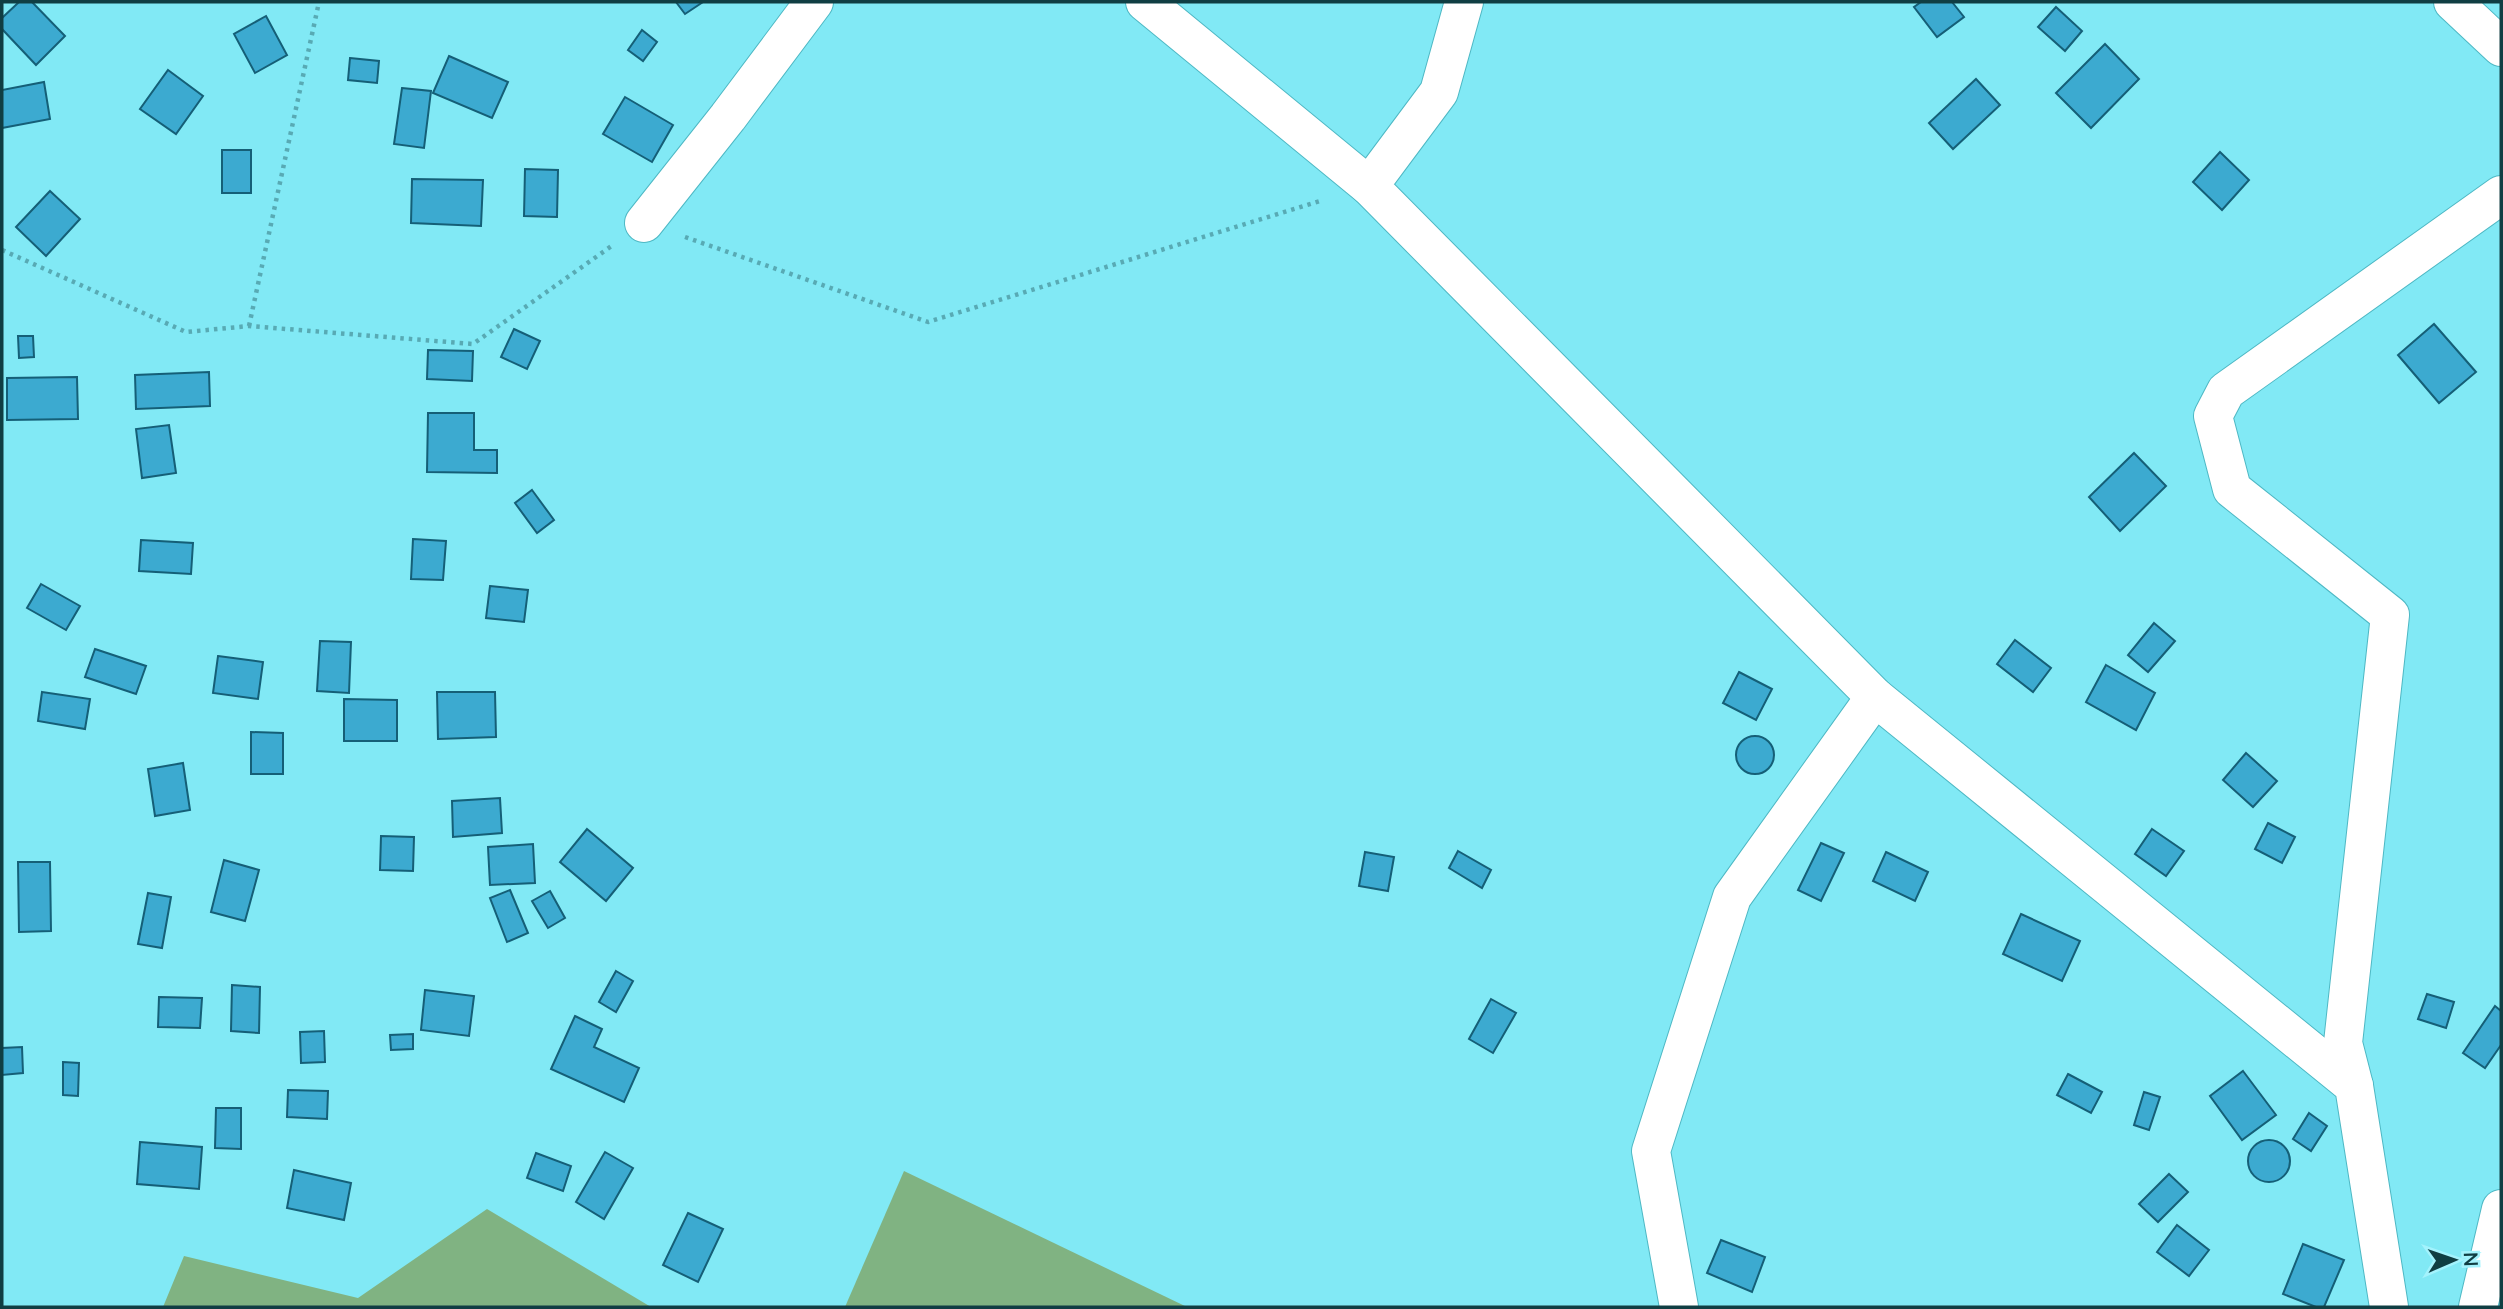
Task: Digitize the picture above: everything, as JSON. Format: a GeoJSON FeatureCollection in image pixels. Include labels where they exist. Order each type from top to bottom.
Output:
{"type":"FeatureCollection","features":[{"type":"Feature","properties":{"kind":"street"},"geometry":{"type":"LineString","coordinates":[[644,223],[814,2]]}},
{"type":"Feature","properties":{"kind":"street"},"geometry":{"type":"LineString","coordinates":[[1145,2],[1369,186],[1875,697],[2354,1086]]}},
{"type":"Feature","properties":{"kind":"street"},"geometry":{"type":"LineString","coordinates":[[1369,186],[1439,92],[1464,2]]}},
{"type":"Feature","properties":{"kind":"street"},"geometry":{"type":"LineString","coordinates":[[2453,2],[2501,47]]}},
{"type":"Feature","properties":{"kind":"street"},"geometry":{"type":"LineString","coordinates":[[2389,1307],[2354,1086],[2343,1043],[2389,615],[2232,489],[2213,416],[2226,391],[2501,195]]}},
{"type":"Feature","properties":{"kind":"street"},"geometry":{"type":"LineString","coordinates":[[1679,1307],[1651,1151],[1731,897],[1875,697]]}},
{"type":"Feature","properties":{"kind":"street"},"geometry":{"type":"LineString","coordinates":[[2478,1307],[2501,1209]]}},
{"type":"Feature","properties":{"kind":"path"},"geometry":{"type":"LineString","coordinates":[[249,326],[319,2]]}},
{"type":"Feature","properties":{"kind":"path"},"geometry":{"type":"LineString","coordinates":[[2,250],[186,332],[249,326],[473,344],[644,223],[928,322],[1369,186]]}},
{"type":"Feature","properties":{"kind":"green space"},"geometry":{"type":"Polygon","coordinates":[[[904,1171],[1187,1307],[845,1307],[904,1171]]]}},
{"type":"Feature","properties":{"kind":"green space"},"geometry":{"type":"Polygon","coordinates":[[[487,1209],[651,1307],[163,1307],[184,1256],[358,1298],[487,1209]]]}},
{"type":"Feature","properties":{"kind":"building"},"geometry":{"type":"Polygon","coordinates":[[[19,2],[32,2],[65,36],[36,65],[2,29],[2,18],[19,2]]]}},
{"type":"Feature","properties":{"kind":"building"},"geometry":{"type":"Polygon","coordinates":[[[676,2],[703,2],[685,14],[676,2]]]}},
{"type":"Feature","properties":{"kind":"building"},"geometry":{"type":"Polygon","coordinates":[[[1921,2],[1952,2],[1964,17],[1937,37],[1914,7],[1921,2]]]}},
{"type":"Feature","properties":{"kind":"building"},"geometry":{"type":"Polygon","coordinates":[[[2056,7],[2082,31],[2065,51],[2038,27],[2056,7]]]}},
{"type":"Feature","properties":{"kind":"building"},"geometry":{"type":"Polygon","coordinates":[[[266,16],[287,55],[255,73],[234,34],[266,16]]]}},
{"type":"Feature","properties":{"kind":"building"},"geometry":{"type":"Polygon","coordinates":[[[642,30],[657,42],[643,61],[628,50],[642,30]]]}},
{"type":"Feature","properties":{"kind":"building"},"geometry":{"type":"Polygon","coordinates":[[[2105,44],[2139,79],[2091,128],[2056,93],[2105,44]]]}},
{"type":"Feature","properties":{"kind":"building"},"geometry":{"type":"Polygon","coordinates":[[[449,56],[508,82],[492,118],[433,93],[449,56]]]}},
{"type":"Feature","properties":{"kind":"building"},"geometry":{"type":"Polygon","coordinates":[[[350,58],[379,61],[377,83],[348,80],[350,58]]]}},
{"type":"Feature","properties":{"kind":"building"},"geometry":{"type":"Polygon","coordinates":[[[168,70],[203,96],[176,134],[140,109],[168,70]]]}},
{"type":"Feature","properties":{"kind":"building"},"geometry":{"type":"Polygon","coordinates":[[[1976,79],[2000,105],[1953,149],[1929,123],[1976,79]]]}},
{"type":"Feature","properties":{"kind":"building"},"geometry":{"type":"Polygon","coordinates":[[[44,82],[50,119],[2,128],[2,90],[44,82]]]}},
{"type":"Feature","properties":{"kind":"building"},"geometry":{"type":"Polygon","coordinates":[[[402,88],[431,91],[424,148],[394,144],[402,88]]]}},
{"type":"Feature","properties":{"kind":"building"},"geometry":{"type":"Polygon","coordinates":[[[625,97],[673,125],[652,162],[603,134],[625,97]]]}},
{"type":"Feature","properties":{"kind":"building"},"geometry":{"type":"Polygon","coordinates":[[[222,150],[251,150],[251,193],[222,193],[222,150]]]}},
{"type":"Feature","properties":{"kind":"building"},"geometry":{"type":"Polygon","coordinates":[[[2220,152],[2249,180],[2222,210],[2193,182],[2220,152]]]}},
{"type":"Feature","properties":{"kind":"building"},"geometry":{"type":"Polygon","coordinates":[[[525,169],[558,170],[557,217],[524,216],[525,169]]]}},
{"type":"Feature","properties":{"kind":"building"},"geometry":{"type":"Polygon","coordinates":[[[412,179],[483,180],[481,226],[411,223],[412,179]]]}},
{"type":"Feature","properties":{"kind":"building"},"geometry":{"type":"Polygon","coordinates":[[[50,191],[80,219],[46,256],[16,227],[50,191]]]}},
{"type":"Feature","properties":{"kind":"building"},"geometry":{"type":"Polygon","coordinates":[[[2434,324],[2476,372],[2439,403],[2398,355],[2434,324]]]}},
{"type":"Feature","properties":{"kind":"building"},"geometry":{"type":"Polygon","coordinates":[[[514,329],[540,341],[527,369],[501,357],[514,329]]]}},
{"type":"Feature","properties":{"kind":"building"},"geometry":{"type":"Polygon","coordinates":[[[18,336],[33,336],[34,357],[19,358],[18,336]]]}},
{"type":"Feature","properties":{"kind":"building"},"geometry":{"type":"Polygon","coordinates":[[[428,350],[473,351],[472,381],[427,379],[428,350]]]}},
{"type":"Feature","properties":{"kind":"building"},"geometry":{"type":"Polygon","coordinates":[[[209,372],[210,406],[136,409],[135,375],[209,372]]]}},
{"type":"Feature","properties":{"kind":"building"},"geometry":{"type":"Polygon","coordinates":[[[77,377],[78,419],[7,420],[7,378],[77,377]]]}},
{"type":"Feature","properties":{"kind":"building"},"geometry":{"type":"Polygon","coordinates":[[[428,413],[474,413],[474,450],[497,450],[497,473],[427,472],[428,413]]]}},
{"type":"Feature","properties":{"kind":"building"},"geometry":{"type":"Polygon","coordinates":[[[169,425],[176,473],[142,478],[136,429],[169,425]]]}},
{"type":"Feature","properties":{"kind":"building"},"geometry":{"type":"Polygon","coordinates":[[[2134,453],[2166,486],[2120,531],[2089,497],[2134,453]]]}},
{"type":"Feature","properties":{"kind":"building"},"geometry":{"type":"Polygon","coordinates":[[[532,490],[554,520],[537,533],[515,503],[532,490]]]}},
{"type":"Feature","properties":{"kind":"building"},"geometry":{"type":"Polygon","coordinates":[[[413,539],[446,541],[443,580],[411,579],[413,539]]]}},
{"type":"Feature","properties":{"kind":"building"},"geometry":{"type":"Polygon","coordinates":[[[141,540],[193,543],[191,574],[139,571],[141,540]]]}},
{"type":"Feature","properties":{"kind":"building"},"geometry":{"type":"Polygon","coordinates":[[[41,584],[80,606],[66,630],[27,608],[41,584]]]}},
{"type":"Feature","properties":{"kind":"building"},"geometry":{"type":"Polygon","coordinates":[[[490,586],[528,590],[524,622],[486,618],[490,586]]]}},
{"type":"Feature","properties":{"kind":"building"},"geometry":{"type":"Polygon","coordinates":[[[2154,623],[2175,641],[2148,672],[2128,655],[2154,623]]]}},
{"type":"Feature","properties":{"kind":"building"},"geometry":{"type":"Polygon","coordinates":[[[2015,640],[2051,668],[2033,692],[1997,664],[2015,640]]]}},
{"type":"Feature","properties":{"kind":"building"},"geometry":{"type":"Polygon","coordinates":[[[320,641],[351,642],[349,693],[317,691],[320,641]]]}},
{"type":"Feature","properties":{"kind":"building"},"geometry":{"type":"Polygon","coordinates":[[[95,649],[146,666],[136,694],[85,677],[95,649]]]}},
{"type":"Feature","properties":{"kind":"building"},"geometry":{"type":"Polygon","coordinates":[[[218,656],[263,662],[258,699],[213,693],[218,656]]]}},
{"type":"Feature","properties":{"kind":"building"},"geometry":{"type":"Polygon","coordinates":[[[2106,665],[2155,693],[2136,730],[2086,702],[2106,665]]]}},
{"type":"Feature","properties":{"kind":"building"},"geometry":{"type":"Polygon","coordinates":[[[1739,672],[1772,689],[1756,720],[1723,703],[1739,672]]]}},
{"type":"Feature","properties":{"kind":"building"},"geometry":{"type":"Polygon","coordinates":[[[42,692],[90,699],[85,729],[38,721],[42,692]]]}},
{"type":"Feature","properties":{"kind":"building"},"geometry":{"type":"Polygon","coordinates":[[[437,692],[495,692],[496,737],[438,739],[437,692]]]}},
{"type":"Feature","properties":{"kind":"building"},"geometry":{"type":"Polygon","coordinates":[[[344,699],[397,700],[397,741],[344,741],[344,699]]]}},
{"type":"Feature","properties":{"kind":"building"},"geometry":{"type":"Polygon","coordinates":[[[251,732],[283,733],[283,774],[251,774],[251,732]]]}},
{"type":"Feature","properties":{"kind":"building"},"geometry":{"type":"Polygon","coordinates":[[[1755,736],[1769,741],[1774,755],[1769,769],[1755,774],[1741,769],[1736,755],[1741,741],[1755,736]]]}},
{"type":"Feature","properties":{"kind":"building"},"geometry":{"type":"Polygon","coordinates":[[[2246,753],[2277,781],[2253,807],[2223,780],[2246,753]]]}},
{"type":"Feature","properties":{"kind":"building"},"geometry":{"type":"Polygon","coordinates":[[[183,763],[190,810],[155,816],[148,769],[183,763]]]}},
{"type":"Feature","properties":{"kind":"building"},"geometry":{"type":"Polygon","coordinates":[[[500,798],[502,833],[453,837],[452,801],[500,798]]]}},
{"type":"Feature","properties":{"kind":"building"},"geometry":{"type":"Polygon","coordinates":[[[2268,823],[2295,837],[2282,863],[2255,849],[2268,823]]]}},
{"type":"Feature","properties":{"kind":"building"},"geometry":{"type":"Polygon","coordinates":[[[587,829],[633,868],[606,901],[560,862],[587,829]]]}},
{"type":"Feature","properties":{"kind":"building"},"geometry":{"type":"Polygon","coordinates":[[[2152,829],[2184,851],[2166,876],[2135,854],[2152,829]]]}},
{"type":"Feature","properties":{"kind":"building"},"geometry":{"type":"Polygon","coordinates":[[[381,836],[414,837],[413,871],[380,870],[381,836]]]}},
{"type":"Feature","properties":{"kind":"building"},"geometry":{"type":"Polygon","coordinates":[[[1821,843],[1844,853],[1821,901],[1798,890],[1821,843]]]}},
{"type":"Feature","properties":{"kind":"building"},"geometry":{"type":"Polygon","coordinates":[[[533,844],[535,883],[490,885],[488,847],[533,844]]]}},
{"type":"Feature","properties":{"kind":"building"},"geometry":{"type":"Polygon","coordinates":[[[1458,851],[1491,870],[1482,888],[1449,868],[1458,851]]]}},
{"type":"Feature","properties":{"kind":"building"},"geometry":{"type":"Polygon","coordinates":[[[1365,852],[1394,857],[1388,891],[1359,886],[1365,852]]]}},
{"type":"Feature","properties":{"kind":"building"},"geometry":{"type":"Polygon","coordinates":[[[1886,852],[1928,872],[1915,901],[1873,881],[1886,852]]]}},
{"type":"Feature","properties":{"kind":"building"},"geometry":{"type":"Polygon","coordinates":[[[224,860],[259,870],[245,921],[211,912],[224,860]]]}},
{"type":"Feature","properties":{"kind":"building"},"geometry":{"type":"Polygon","coordinates":[[[18,862],[50,862],[51,931],[19,932],[18,862]]]}},
{"type":"Feature","properties":{"kind":"building"},"geometry":{"type":"Polygon","coordinates":[[[510,890],[528,933],[507,942],[490,898],[510,890]]]}},
{"type":"Feature","properties":{"kind":"building"},"geometry":{"type":"Polygon","coordinates":[[[550,891],[565,918],[548,928],[532,901],[550,891]]]}},
{"type":"Feature","properties":{"kind":"building"},"geometry":{"type":"Polygon","coordinates":[[[148,893],[171,897],[162,948],[138,944],[148,893]]]}},
{"type":"Feature","properties":{"kind":"building"},"geometry":{"type":"Polygon","coordinates":[[[2021,914],[2080,941],[2062,981],[2003,954],[2021,914]]]}},
{"type":"Feature","properties":{"kind":"building"},"geometry":{"type":"Polygon","coordinates":[[[616,971],[633,981],[616,1012],[599,1002],[616,971]]]}},
{"type":"Feature","properties":{"kind":"building"},"geometry":{"type":"Polygon","coordinates":[[[232,985],[260,987],[259,1033],[231,1031],[232,985]]]}},
{"type":"Feature","properties":{"kind":"building"},"geometry":{"type":"Polygon","coordinates":[[[425,990],[474,996],[469,1036],[421,1030],[425,990]]]}},
{"type":"Feature","properties":{"kind":"building"},"geometry":{"type":"Polygon","coordinates":[[[2427,994],[2454,1002],[2446,1028],[2418,1019],[2427,994]]]}},
{"type":"Feature","properties":{"kind":"building"},"geometry":{"type":"Polygon","coordinates":[[[159,997],[202,998],[200,1028],[158,1027],[159,997]]]}},
{"type":"Feature","properties":{"kind":"building"},"geometry":{"type":"Polygon","coordinates":[[[1491,999],[1516,1013],[1493,1053],[1469,1039],[1491,999]]]}},
{"type":"Feature","properties":{"kind":"building"},"geometry":{"type":"Polygon","coordinates":[[[2495,1006],[2501,1011],[2501,1045],[2485,1068],[2463,1053],[2495,1006]]]}},
{"type":"Feature","properties":{"kind":"building"},"geometry":{"type":"Polygon","coordinates":[[[575,1016],[602,1029],[594,1047],[639,1068],[624,1102],[551,1069],[575,1016]]]}},
{"type":"Feature","properties":{"kind":"building"},"geometry":{"type":"Polygon","coordinates":[[[324,1031],[325,1062],[301,1063],[300,1032],[324,1031]]]}},
{"type":"Feature","properties":{"kind":"building"},"geometry":{"type":"Polygon","coordinates":[[[413,1034],[413,1049],[391,1050],[390,1035],[413,1034]]]}},
{"type":"Feature","properties":{"kind":"building"},"geometry":{"type":"Polygon","coordinates":[[[22,1047],[23,1073],[2,1075],[2,1048],[22,1047]]]}},
{"type":"Feature","properties":{"kind":"building"},"geometry":{"type":"Polygon","coordinates":[[[63,1062],[79,1063],[78,1096],[63,1095],[63,1062]]]}},
{"type":"Feature","properties":{"kind":"building"},"geometry":{"type":"Polygon","coordinates":[[[2243,1071],[2276,1115],[2242,1140],[2210,1096],[2243,1071]]]}},
{"type":"Feature","properties":{"kind":"building"},"geometry":{"type":"Polygon","coordinates":[[[2068,1074],[2102,1092],[2091,1113],[2057,1095],[2068,1074]]]}},
{"type":"Feature","properties":{"kind":"building"},"geometry":{"type":"Polygon","coordinates":[[[288,1090],[328,1091],[327,1119],[287,1117],[288,1090]]]}},
{"type":"Feature","properties":{"kind":"building"},"geometry":{"type":"Polygon","coordinates":[[[2144,1092],[2160,1097],[2149,1130],[2134,1125],[2144,1092]]]}},
{"type":"Feature","properties":{"kind":"building"},"geometry":{"type":"Polygon","coordinates":[[[216,1108],[241,1108],[241,1149],[215,1148],[216,1108]]]}},
{"type":"Feature","properties":{"kind":"building"},"geometry":{"type":"Polygon","coordinates":[[[2309,1113],[2327,1126],[2311,1151],[2293,1139],[2309,1113]]]}},
{"type":"Feature","properties":{"kind":"building"},"geometry":{"type":"Polygon","coordinates":[[[2269,1140],[2284,1146],[2290,1161],[2284,1176],[2269,1182],[2254,1176],[2248,1161],[2254,1146],[2269,1140]]]}},
{"type":"Feature","properties":{"kind":"building"},"geometry":{"type":"Polygon","coordinates":[[[140,1142],[202,1147],[199,1189],[137,1184],[140,1142]]]}},
{"type":"Feature","properties":{"kind":"building"},"geometry":{"type":"Polygon","coordinates":[[[605,1152],[633,1168],[604,1219],[576,1202],[605,1152]]]}},
{"type":"Feature","properties":{"kind":"building"},"geometry":{"type":"Polygon","coordinates":[[[536,1153],[571,1166],[563,1191],[527,1178],[536,1153]]]}},
{"type":"Feature","properties":{"kind":"building"},"geometry":{"type":"Polygon","coordinates":[[[294,1170],[351,1183],[344,1220],[287,1208],[294,1170]]]}},
{"type":"Feature","properties":{"kind":"building"},"geometry":{"type":"Polygon","coordinates":[[[2169,1174],[2188,1192],[2158,1222],[2139,1204],[2169,1174]]]}},
{"type":"Feature","properties":{"kind":"building"},"geometry":{"type":"Polygon","coordinates":[[[688,1213],[723,1229],[698,1282],[663,1265],[688,1213]]]}},
{"type":"Feature","properties":{"kind":"building"},"geometry":{"type":"Polygon","coordinates":[[[2177,1225],[2209,1250],[2189,1276],[2157,1252],[2177,1225]]]}},
{"type":"Feature","properties":{"kind":"building"},"geometry":{"type":"Polygon","coordinates":[[[1721,1240],[1765,1257],[1752,1292],[1707,1273],[1721,1240]]]}},
{"type":"Feature","properties":{"kind":"building"},"geometry":{"type":"Polygon","coordinates":[[[2303,1244],[2344,1260],[2324,1307],[2316,1307],[2283,1294],[2303,1244]]]}}]}
